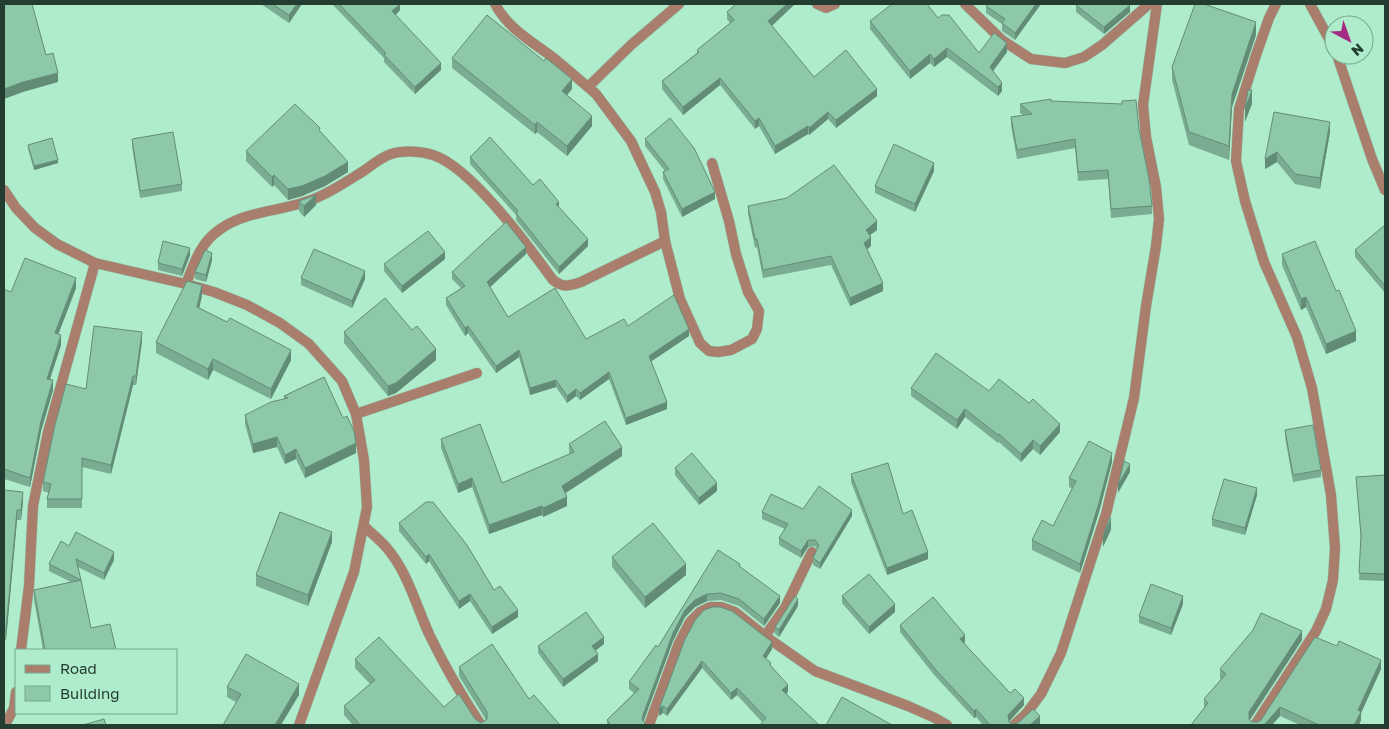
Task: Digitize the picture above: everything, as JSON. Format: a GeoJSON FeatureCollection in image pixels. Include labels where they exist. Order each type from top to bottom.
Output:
{"type":"FeatureCollection","features":[{"type":"Feature","properties":{"kind":"street"},"geometry":{"type":"LineString","coordinates":[[495,4],[507,22],[600,98],[631,141],[655,192],[680,299],[700,343],[709,351],[718,352],[731,350],[752,339],[757,329],[759,311],[748,292],[712,163]]}},
{"type":"Feature","properties":{"kind":"street"},"geometry":{"type":"LineString","coordinates":[[588,87],[631,45],[678,4]]}},
{"type":"Feature","properties":{"kind":"street"},"geometry":{"type":"LineString","coordinates":[[817,4],[826,8],[835,4]]}},
{"type":"Feature","properties":{"kind":"street"},"geometry":{"type":"LineString","coordinates":[[965,4],[1002,40],[1031,59],[1065,63],[1084,57],[1102,45],[1150,4]]}},
{"type":"Feature","properties":{"kind":"street"},"geometry":{"type":"LineString","coordinates":[[1014,725],[1026,714],[1041,694],[1061,653],[1106,514],[1134,398],[1159,219],[1143,105],[1158,4]]}},
{"type":"Feature","properties":{"kind":"street"},"geometry":{"type":"LineString","coordinates":[[1255,725],[1316,631],[1326,608],[1333,580],[1335,548],[1331,494],[1312,388],[1297,337],[1264,262],[1236,161],[1240,109],[1255,58],[1276,4]]}},
{"type":"Feature","properties":{"kind":"street"},"geometry":{"type":"LineString","coordinates":[[1310,4],[1324,30]]}},
{"type":"Feature","properties":{"kind":"street"},"geometry":{"type":"LineString","coordinates":[[1340,65],[1372,159],[1385,190]]}},
{"type":"Feature","properties":{"kind":"street"},"geometry":{"type":"LineString","coordinates":[[186,284],[197,256],[208,239],[219,229],[254,214],[282,209],[315,199],[342,185],[392,154],[413,151],[433,155],[450,164],[470,180],[520,235],[553,280],[559,285],[567,287],[580,282],[665,241]]}},
{"type":"Feature","properties":{"kind":"street"},"geometry":{"type":"LineString","coordinates":[[4,190],[16,208],[35,228],[57,244],[95,262],[186,284],[214,292],[247,305],[280,323],[309,344],[342,381],[356,414],[364,460],[367,507],[354,572],[299,725]]}},
{"type":"Feature","properties":{"kind":"street"},"geometry":{"type":"LineString","coordinates":[[21,649],[28,586],[33,506],[48,432],[95,262]]}},
{"type":"Feature","properties":{"kind":"street"},"geometry":{"type":"LineString","coordinates":[[356,414],[477,373]]}},
{"type":"Feature","properties":{"kind":"street"},"geometry":{"type":"LineString","coordinates":[[364,526],[386,547],[399,566],[445,667],[481,725]]}},
{"type":"Feature","properties":{"kind":"street"},"geometry":{"type":"LineString","coordinates":[[765,636],[785,608],[812,552]]}},
{"type":"Feature","properties":{"kind":"street"},"geometry":{"type":"LineString","coordinates":[[649,725],[679,643],[690,622],[700,612],[710,607],[721,607],[735,612],[765,636],[815,671],[908,706],[947,725]]}},
{"type":"Feature","properties":{"kind":"street"},"geometry":{"type":"LineString","coordinates":[[5,725],[14,708],[15,700]]}},
{"type":"Feature","properties":{"kind":"building"},"geometry":{"type":"Polygon","coordinates":[[[4,4],[32,4],[46,55],[53,53],[58,73],[4,89],[4,4]]]}},
{"type":"Feature","properties":{"kind":"building"},"geometry":{"type":"Polygon","coordinates":[[[272,4],[297,4],[289,15],[272,4]]]}},
{"type":"Feature","properties":{"kind":"building"},"geometry":{"type":"Polygon","coordinates":[[[339,4],[400,4],[392,11],[441,63],[415,87],[384,55],[386,53],[339,4]]]}},
{"type":"Feature","properties":{"kind":"building"},"geometry":{"type":"Polygon","coordinates":[[[736,4],[787,4],[768,21],[814,77],[846,50],[877,89],[836,120],[828,112],[809,128],[808,126],[775,146],[759,118],[755,121],[720,78],[683,107],[662,81],[699,52],[697,50],[734,20],[727,12],[736,4]]]}},
{"type":"Feature","properties":{"kind":"building"},"geometry":{"type":"Polygon","coordinates":[[[892,4],[927,4],[938,18],[942,15],[949,15],[979,53],[994,33],[1007,43],[990,67],[1002,83],[998,87],[947,48],[934,59],[930,54],[910,71],[870,21],[892,4]]]}},
{"type":"Feature","properties":{"kind":"building"},"geometry":{"type":"Polygon","coordinates":[[[988,4],[1036,4],[1015,33],[1002,23],[1005,19],[986,6],[988,4]]]}},
{"type":"Feature","properties":{"kind":"building"},"geometry":{"type":"Polygon","coordinates":[[[1077,4],[1128,4],[1130,5],[1104,27],[1077,4]]]}},
{"type":"Feature","properties":{"kind":"building"},"geometry":{"type":"Polygon","coordinates":[[[1195,4],[1204,4],[1256,22],[1232,94],[1229,146],[1189,132],[1172,67],[1195,4]]]}},
{"type":"Feature","properties":{"kind":"building"},"geometry":{"type":"Polygon","coordinates":[[[487,15],[544,61],[546,58],[572,79],[562,91],[592,116],[567,146],[537,122],[535,125],[452,58],[487,15]]]}},
{"type":"Feature","properties":{"kind":"building"},"geometry":{"type":"Polygon","coordinates":[[[1248,90],[1252,90],[1245,109],[1248,90]]]}},
{"type":"Feature","properties":{"kind":"building"},"geometry":{"type":"Polygon","coordinates":[[[1051,99],[1051,101],[1122,104],[1122,101],[1136,100],[1152,206],[1111,209],[1108,170],[1078,172],[1075,139],[1017,150],[1011,117],[1032,114],[1020,104],[1051,99]]]}},
{"type":"Feature","properties":{"kind":"building"},"geometry":{"type":"Polygon","coordinates":[[[295,104],[320,128],[319,130],[348,162],[325,176],[302,186],[288,189],[274,175],[272,177],[246,151],[295,104]]]}},
{"type":"Feature","properties":{"kind":"building"},"geometry":{"type":"Polygon","coordinates":[[[1274,112],[1330,122],[1320,178],[1295,174],[1277,152],[1265,159],[1274,112]]]}},
{"type":"Feature","properties":{"kind":"building"},"geometry":{"type":"Polygon","coordinates":[[[670,118],[694,148],[715,192],[682,209],[663,172],[669,169],[645,139],[670,118]]]}},
{"type":"Feature","properties":{"kind":"building"},"geometry":{"type":"Polygon","coordinates":[[[173,132],[182,184],[140,191],[132,139],[173,132]]]}},
{"type":"Feature","properties":{"kind":"building"},"geometry":{"type":"Polygon","coordinates":[[[490,137],[533,185],[540,179],[559,202],[556,204],[588,239],[559,267],[516,213],[518,211],[470,157],[490,137]]]}},
{"type":"Feature","properties":{"kind":"building"},"geometry":{"type":"Polygon","coordinates":[[[52,138],[58,160],[34,166],[28,145],[52,138]]]}},
{"type":"Feature","properties":{"kind":"building"},"geometry":{"type":"Polygon","coordinates":[[[894,144],[934,163],[915,204],[875,186],[894,144]]]}},
{"type":"Feature","properties":{"kind":"building"},"geometry":{"type":"Polygon","coordinates":[[[834,165],[877,221],[866,230],[871,237],[864,243],[883,283],[850,298],[831,256],[763,270],[748,206],[787,198],[834,165]]]}},
{"type":"Feature","properties":{"kind":"building"},"geometry":{"type":"Polygon","coordinates":[[[316,195],[304,206],[299,201],[316,195]]]}},
{"type":"Feature","properties":{"kind":"building"},"geometry":{"type":"Polygon","coordinates":[[[506,222],[526,247],[487,282],[508,317],[555,288],[586,339],[624,319],[628,326],[674,295],[689,329],[649,356],[667,402],[626,418],[609,372],[580,393],[576,389],[567,396],[556,380],[530,388],[519,350],[496,366],[468,326],[465,328],[446,298],[465,286],[452,272],[506,222]]]}},
{"type":"Feature","properties":{"kind":"building"},"geometry":{"type":"Polygon","coordinates":[[[1385,225],[1385,286],[1355,250],[1385,225]]]}},
{"type":"Feature","properties":{"kind":"building"},"geometry":{"type":"Polygon","coordinates":[[[428,231],[445,252],[402,286],[384,264],[428,231]]]}},
{"type":"Feature","properties":{"kind":"building"},"geometry":{"type":"Polygon","coordinates":[[[163,241],[190,248],[182,269],[158,263],[163,241]]]}},
{"type":"Feature","properties":{"kind":"building"},"geometry":{"type":"Polygon","coordinates":[[[1315,241],[1336,291],[1339,290],[1356,331],[1326,344],[1306,297],[1301,299],[1282,254],[1315,241]]]}},
{"type":"Feature","properties":{"kind":"building"},"geometry":{"type":"Polygon","coordinates":[[[314,249],[365,271],[352,301],[301,278],[314,249]]]}},
{"type":"Feature","properties":{"kind":"building"},"geometry":{"type":"Polygon","coordinates":[[[205,250],[212,253],[206,275],[195,272],[205,250]]]}},
{"type":"Feature","properties":{"kind":"building"},"geometry":{"type":"Polygon","coordinates":[[[25,258],[76,278],[55,333],[61,335],[47,379],[53,380],[41,421],[30,478],[4,469],[4,289],[11,292],[25,258]]]}},
{"type":"Feature","properties":{"kind":"building"},"geometry":{"type":"Polygon","coordinates":[[[187,281],[202,285],[197,307],[227,322],[230,318],[291,350],[271,389],[213,359],[208,369],[156,342],[187,281]]]}},
{"type":"Feature","properties":{"kind":"building"},"geometry":{"type":"Polygon","coordinates":[[[385,298],[412,330],[417,326],[436,349],[396,383],[388,386],[344,332],[385,298]]]}},
{"type":"Feature","properties":{"kind":"building"},"geometry":{"type":"Polygon","coordinates":[[[94,326],[142,332],[136,376],[133,376],[111,465],[82,458],[82,499],[47,499],[51,484],[43,482],[66,384],[86,389],[94,326]]]}},
{"type":"Feature","properties":{"kind":"building"},"geometry":{"type":"Polygon","coordinates":[[[936,353],[989,391],[999,379],[1029,403],[1033,399],[1060,424],[1040,446],[1033,440],[1021,454],[999,434],[965,409],[957,420],[911,388],[936,353]]]}},
{"type":"Feature","properties":{"kind":"building"},"geometry":{"type":"Polygon","coordinates":[[[324,377],[343,418],[347,416],[354,431],[356,443],[305,468],[296,449],[285,455],[277,437],[253,444],[245,415],[271,402],[288,398],[284,396],[324,377]]]}},
{"type":"Feature","properties":{"kind":"building"},"geometry":{"type":"Polygon","coordinates":[[[605,421],[622,447],[562,486],[567,497],[543,508],[542,506],[489,525],[472,478],[458,484],[441,439],[480,424],[502,483],[574,452],[569,444],[605,421]]]}},
{"type":"Feature","properties":{"kind":"building"},"geometry":{"type":"Polygon","coordinates":[[[1313,425],[1321,470],[1293,475],[1285,430],[1313,425]]]}},
{"type":"Feature","properties":{"kind":"building"},"geometry":{"type":"Polygon","coordinates":[[[1089,441],[1112,453],[1080,564],[1032,540],[1042,520],[1053,526],[1076,481],[1069,478],[1089,441]]]}},
{"type":"Feature","properties":{"kind":"building"},"geometry":{"type":"Polygon","coordinates":[[[692,453],[717,483],[699,498],[675,468],[692,453]]]}},
{"type":"Feature","properties":{"kind":"building"},"geometry":{"type":"Polygon","coordinates":[[[1124,461],[1130,464],[1118,485],[1124,461]]]}},
{"type":"Feature","properties":{"kind":"building"},"geometry":{"type":"Polygon","coordinates":[[[888,463],[903,514],[912,510],[928,552],[887,568],[851,474],[888,463]]]}},
{"type":"Feature","properties":{"kind":"building"},"geometry":{"type":"Polygon","coordinates":[[[1385,475],[1385,574],[1359,573],[1361,535],[1356,477],[1385,475]]]}},
{"type":"Feature","properties":{"kind":"building"},"geometry":{"type":"Polygon","coordinates":[[[1224,479],[1257,488],[1245,528],[1212,519],[1224,479]]]}},
{"type":"Feature","properties":{"kind":"building"},"geometry":{"type":"Polygon","coordinates":[[[819,486],[852,510],[820,563],[813,558],[819,545],[815,540],[808,540],[801,551],[779,538],[788,524],[762,512],[771,494],[803,509],[819,486]]]}},
{"type":"Feature","properties":{"kind":"building"},"geometry":{"type":"Polygon","coordinates":[[[4,490],[23,492],[21,510],[17,510],[6,630],[4,630],[4,490]]]}},
{"type":"Feature","properties":{"kind":"building"},"geometry":{"type":"Polygon","coordinates":[[[426,502],[433,502],[467,545],[494,590],[500,586],[518,610],[492,627],[470,594],[459,601],[429,554],[426,557],[399,523],[426,502]]]}},
{"type":"Feature","properties":{"kind":"building"},"geometry":{"type":"Polygon","coordinates":[[[280,512],[332,532],[308,595],[256,575],[280,512]]]}},
{"type":"Feature","properties":{"kind":"building"},"geometry":{"type":"Polygon","coordinates":[[[1109,518],[1111,519],[1103,537],[1109,518]]]}},
{"type":"Feature","properties":{"kind":"building"},"geometry":{"type":"Polygon","coordinates":[[[653,523],[686,564],[645,597],[612,557],[653,523]]]}},
{"type":"Feature","properties":{"kind":"building"},"geometry":{"type":"Polygon","coordinates":[[[76,532],[114,552],[104,573],[76,559],[81,580],[49,564],[61,541],[69,546],[76,532]]]}},
{"type":"Feature","properties":{"kind":"building"},"geometry":{"type":"Polygon","coordinates":[[[718,550],[740,564],[739,566],[780,596],[764,619],[739,599],[721,593],[707,594],[695,600],[685,610],[673,633],[643,715],[642,720],[645,723],[643,725],[607,725],[610,723],[607,720],[639,689],[629,682],[656,645],[658,647],[718,550]]]}},
{"type":"Feature","properties":{"kind":"building"},"geometry":{"type":"Polygon","coordinates":[[[869,574],[895,604],[869,627],[842,596],[869,574]]]}},
{"type":"Feature","properties":{"kind":"building"},"geometry":{"type":"Polygon","coordinates":[[[81,580],[91,628],[110,624],[116,649],[45,649],[34,590],[81,580]]]}},
{"type":"Feature","properties":{"kind":"building"},"geometry":{"type":"Polygon","coordinates":[[[1151,584],[1183,596],[1171,628],[1139,616],[1151,584]]]}},
{"type":"Feature","properties":{"kind":"building"},"geometry":{"type":"Polygon","coordinates":[[[795,596],[798,599],[779,630],[775,627],[795,596]]]}},
{"type":"Feature","properties":{"kind":"building"},"geometry":{"type":"Polygon","coordinates":[[[933,597],[965,635],[960,639],[1010,693],[1015,689],[1024,698],[1008,715],[1009,722],[1012,724],[1018,723],[1033,709],[1040,716],[1030,725],[990,725],[976,709],[974,711],[935,669],[900,625],[933,597]]]}},
{"type":"Feature","properties":{"kind":"building"},"geometry":{"type":"Polygon","coordinates":[[[720,607],[732,611],[772,642],[763,656],[788,685],[782,690],[819,725],[760,725],[766,718],[737,688],[731,693],[702,661],[667,709],[663,706],[659,709],[685,639],[696,619],[704,610],[720,607]]]}},
{"type":"Feature","properties":{"kind":"building"},"geometry":{"type":"Polygon","coordinates":[[[586,612],[604,637],[592,646],[598,654],[563,679],[538,646],[586,612]]]}},
{"type":"Feature","properties":{"kind":"building"},"geometry":{"type":"Polygon","coordinates":[[[1261,613],[1302,631],[1249,712],[1249,719],[1252,722],[1261,720],[1315,637],[1337,646],[1339,641],[1381,660],[1358,710],[1361,712],[1354,725],[1319,725],[1280,707],[1264,725],[1191,725],[1208,703],[1204,699],[1226,674],[1220,669],[1253,630],[1261,613]]]}},
{"type":"Feature","properties":{"kind":"building"},"geometry":{"type":"Polygon","coordinates":[[[379,637],[444,707],[459,694],[475,719],[481,723],[487,719],[487,712],[459,667],[492,644],[529,699],[534,695],[560,725],[360,725],[344,706],[375,680],[355,659],[379,637]]]}},
{"type":"Feature","properties":{"kind":"building"},"geometry":{"type":"Polygon","coordinates":[[[246,654],[299,684],[275,725],[223,725],[241,694],[227,687],[246,654]]]}},
{"type":"Feature","properties":{"kind":"building"},"geometry":{"type":"Polygon","coordinates":[[[842,697],[892,725],[826,725],[842,697]]]}},
{"type":"Feature","properties":{"kind":"building"},"geometry":{"type":"Polygon","coordinates":[[[104,719],[106,725],[83,725],[104,719]]]}}]}
